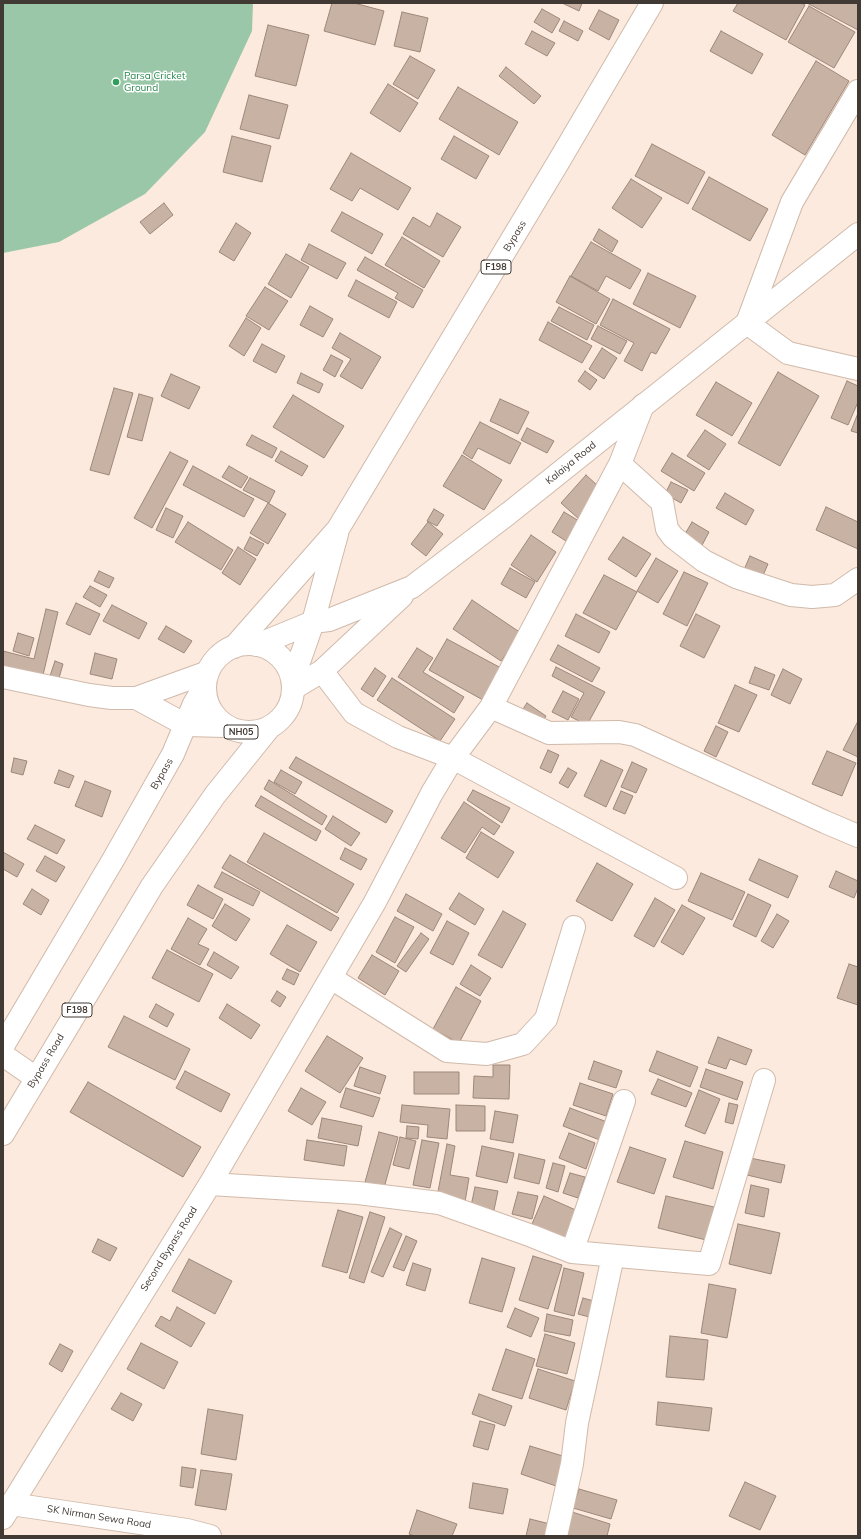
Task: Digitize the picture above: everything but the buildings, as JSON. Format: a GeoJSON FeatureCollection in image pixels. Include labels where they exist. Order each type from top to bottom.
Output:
{"type":"FeatureCollection","features":[{"type":"Feature","properties":{"kind":"street","name":"Bypass"},"geometry":{"type":"LineString","coordinates":[[338,529],[555,168],[652,3]]}},
{"type":"Feature","properties":{"kind":"street"},"geometry":{"type":"LineString","coordinates":[[858,91],[792,202],[747,323],[788,353],[858,369]]}},
{"type":"Feature","properties":{"kind":"street","name":"Kalaiya Road"},"geometry":{"type":"LineString","coordinates":[[258,645],[313,622],[329,620],[412,587],[509,514],[858,234]]}},
{"type":"Feature","properties":{"kind":"street","name":"Second Bypass Road"},"geometry":{"type":"LineString","coordinates":[[7,1511],[210,1184],[375,902],[416,821],[453,758],[491,707],[620,464],[643,405]]}},
{"type":"Feature","properties":{"kind":"street"},"geometry":{"type":"LineString","coordinates":[[620,464],[662,502],[667,529],[673,537],[704,561],[736,577],[790,595],[812,597],[835,595],[858,580]]}},
{"type":"Feature","properties":{"kind":"street"},"geometry":{"type":"LineString","coordinates":[[293,683],[313,622],[338,529]]}},
{"type":"Feature","properties":{"kind":"street"},"geometry":{"type":"LineString","coordinates":[[234,647],[338,529]]}},
{"type":"Feature","properties":{"kind":"street"},"geometry":{"type":"LineString","coordinates":[[293,683],[322,671],[412,587]]}},
{"type":"Feature","properties":{"kind":"street"},"geometry":{"type":"LineString","coordinates":[[207,678],[214,661],[223,653],[234,647],[246,644],[268,648],[278,654],[291,672],[293,683]]}},
{"type":"Feature","properties":{"kind":"street"},"geometry":{"type":"LineString","coordinates":[[322,671],[354,713],[398,737],[453,758],[676,878]]}},
{"type":"Feature","properties":{"kind":"street","name":"NH05"},"geometry":{"type":"LineString","coordinates":[[3,676],[89,695],[112,698],[136,698],[207,678],[205,694],[212,712],[218,720],[225,726],[239,732],[255,733],[269,728],[286,714],[291,704],[293,683]]}},
{"type":"Feature","properties":{"kind":"street","name":"Bypass"},"geometry":{"type":"LineString","coordinates":[[3,1046],[113,860],[173,754],[194,704],[207,678]]}},
{"type":"Feature","properties":{"kind":"street","name":"NH05"},"geometry":{"type":"LineString","coordinates":[[136,698],[186,725],[225,726]]}},
{"type":"Feature","properties":{"kind":"street"},"geometry":{"type":"LineString","coordinates":[[491,707],[549,733],[620,732],[635,735],[858,836]]}},
{"type":"Feature","properties":{"kind":"street","name":"Bypass Road"},"geometry":{"type":"LineString","coordinates":[[3,1134],[152,886],[215,795],[269,728]]}},
{"type":"Feature","properties":{"kind":"street"},"geometry":{"type":"LineString","coordinates":[[331,978],[447,1051],[487,1054],[523,1044],[546,1019],[574,927]]}},
{"type":"Feature","properties":{"kind":"street"},"geometry":{"type":"LineString","coordinates":[[3,1054],[36,1078]]}},
{"type":"Feature","properties":{"kind":"street"},"geometry":{"type":"LineString","coordinates":[[210,1184],[358,1193],[439,1203],[572,1252],[709,1264],[764,1080]]}},
{"type":"Feature","properties":{"kind":"street"},"geometry":{"type":"LineString","coordinates":[[572,1252],[624,1101]]}},
{"type":"Feature","properties":{"kind":"street"},"geometry":{"type":"LineString","coordinates":[[556,1536],[572,1464],[577,1424],[613,1256]]}},
{"type":"Feature","properties":{"kind":"street","name":"SK Nirman Sewa Road"},"geometry":{"type":"LineString","coordinates":[[7,1511],[187,1530],[210,1536]]}},
{"type":"Feature","properties":{"kind":"green space","name":"Parsa Cricket Ground"},"geometry":{"type":"Polygon","coordinates":[[[3,3],[253,3],[252,31],[205,132],[145,194],[59,242],[3,253],[3,3]]]}},
{"type":"Feature","properties":{"kind":"place","name":"Parsa Cricket Ground"},"geometry":{"type":"Point","coordinates":[116,82]}}]}
